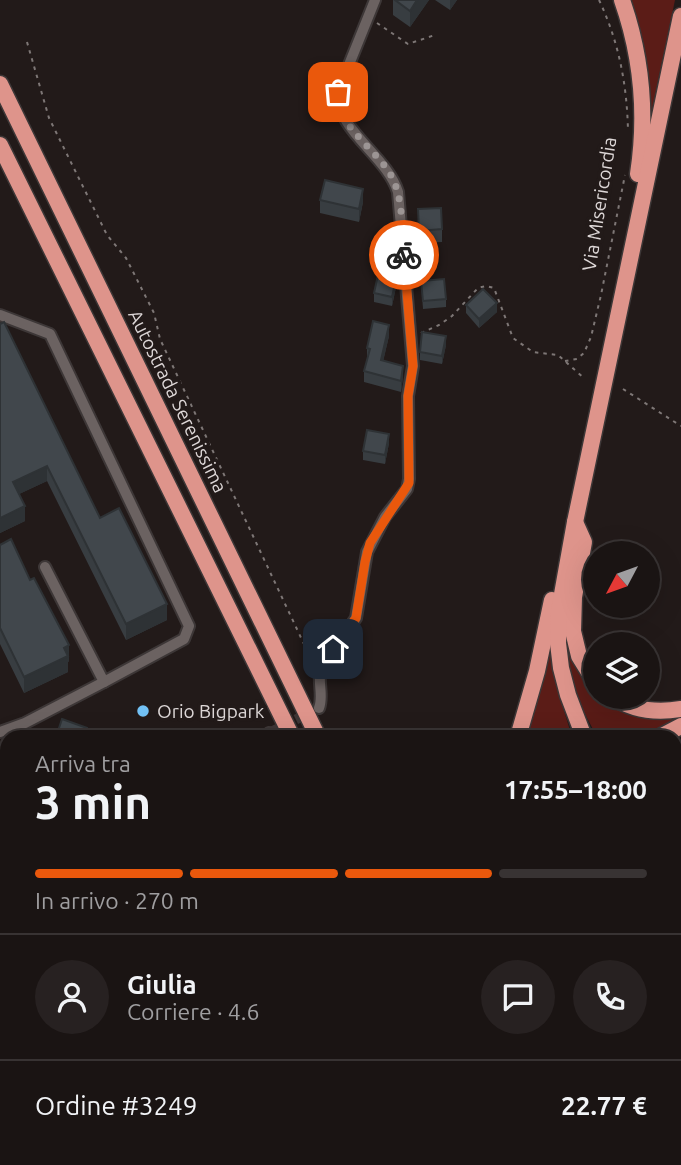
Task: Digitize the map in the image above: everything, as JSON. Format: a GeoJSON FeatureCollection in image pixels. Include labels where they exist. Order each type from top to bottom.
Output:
{"type":"FeatureCollection","features":[{"type":"Feature","properties":{"kind":"highway"},"geometry":{"type":"LineString","coordinates":[[622,0],[638,62],[644,124],[637,183],[621,264],[622,301]]}},
{"type":"Feature","properties":{"kind":"highway"},"geometry":{"type":"LineString","coordinates":[[581,730],[568,695],[558,643],[559,611],[575,522],[681,16]]}},
{"type":"Feature","properties":{"kind":"highway"},"geometry":{"type":"LineString","coordinates":[[667,86],[681,54]]}},
{"type":"Feature","properties":{"kind":"highway","name":"Autostrada Serenissima"},"geometry":{"type":"LineString","coordinates":[[0,84],[315,730]]}},
{"type":"Feature","properties":{"kind":"highway"},"geometry":{"type":"LineString","coordinates":[[0,145],[289,730]]}},
{"type":"Feature","properties":{"kind":"highway"},"geometry":{"type":"LineString","coordinates":[[575,522],[583,542],[574,597],[573,631],[583,662]]}},
{"type":"Feature","properties":{"kind":"highway"},"geometry":{"type":"LineString","coordinates":[[520,730],[537,671],[563,538],[575,522]]}},
{"type":"Feature","properties":{"kind":"highway"},"geometry":{"type":"LineString","coordinates":[[643,709],[667,712],[681,709]]}},
{"type":"Feature","properties":{"kind":"street"},"geometry":{"type":"LineString","coordinates":[[319,708],[321,668],[356,618],[367,552],[385,517],[409,483],[408,396],[413,366],[398,192],[379,158],[348,124],[337,101],[338,92],[374,0]]}},
{"type":"Feature","properties":{"kind":"street"},"geometry":{"type":"LineString","coordinates":[[0,315],[50,334],[189,626],[184,639],[25,723],[6,730]]}},
{"type":"Feature","properties":{"kind":"street"},"geometry":{"type":"LineString","coordinates":[[45,567],[104,682]]}},
{"type":"Feature","properties":{"kind":"path","name":"Via Misericordia"},"geometry":{"type":"LineString","coordinates":[[599,0],[611,24],[622,64],[628,130]]}},
{"type":"Feature","properties":{"kind":"path"},"geometry":{"type":"LineString","coordinates":[[369,15],[408,44],[435,35]]}},
{"type":"Feature","properties":{"kind":"path"},"geometry":{"type":"LineString","coordinates":[[27,42],[48,118],[107,235],[126,258],[154,313],[165,352],[312,662],[321,668]]}},
{"type":"Feature","properties":{"kind":"path","name":"Via Misericordia"},"geometry":{"type":"LineString","coordinates":[[565,360],[577,359],[584,353],[591,337],[614,237],[625,169]]}},
{"type":"Feature","properties":{"kind":"path"},"geometry":{"type":"LineString","coordinates":[[411,336],[439,325],[452,316],[478,288],[486,286],[494,288],[513,338],[533,352],[558,355],[585,379]]}},
{"type":"Feature","properties":{"kind":"path"},"geometry":{"type":"LineString","coordinates":[[623,389],[681,426]]}},
{"type":"Feature","properties":{"kind":"shaded area"},"geometry":{"type":"Polygon","coordinates":[[[625,0],[675,0],[648,129],[625,0]]]}},
{"type":"Feature","properties":{"kind":"shaded area"},"geometry":{"type":"Polygon","coordinates":[[[567,632],[583,665],[583,709],[650,709],[681,718],[656,730],[593,730],[583,714],[569,664],[567,632]]]}},
{"type":"Feature","properties":{"kind":"shaded area"},"geometry":{"type":"Polygon","coordinates":[[[550,644],[556,684],[570,730],[528,730],[550,644]]]}},
{"type":"Feature","properties":{"kind":"building"},"geometry":{"type":"Polygon","coordinates":[[[395,0],[417,0],[410,11],[395,0]]]}},
{"type":"Feature","properties":{"kind":"building"},"geometry":{"type":"Polygon","coordinates":[[[325,180],[363,189],[359,209],[320,200],[325,180]]]}},
{"type":"Feature","properties":{"kind":"building"},"geometry":{"type":"Polygon","coordinates":[[[441,208],[442,229],[419,231],[418,209],[441,208]]]}},
{"type":"Feature","properties":{"kind":"building"},"geometry":{"type":"Polygon","coordinates":[[[378,275],[396,279],[392,297],[374,293],[378,275]]]}},
{"type":"Feature","properties":{"kind":"building"},"geometry":{"type":"Polygon","coordinates":[[[444,279],[446,299],[423,301],[421,281],[444,279]]]}},
{"type":"Feature","properties":{"kind":"building"},"geometry":{"type":"Polygon","coordinates":[[[483,289],[497,303],[479,319],[466,305],[483,289]]]}},
{"type":"Feature","properties":{"kind":"building"},"geometry":{"type":"Polygon","coordinates":[[[373,321],[389,325],[381,360],[403,366],[401,381],[364,371],[373,321]]]}},
{"type":"Feature","properties":{"kind":"building"},"geometry":{"type":"Polygon","coordinates":[[[4,322],[100,518],[119,508],[167,604],[126,624],[47,466],[13,482],[25,506],[0,518],[0,324],[4,322]]]}},
{"type":"Feature","properties":{"kind":"building"},"geometry":{"type":"Polygon","coordinates":[[[422,332],[446,336],[442,356],[420,352],[422,332]]]}},
{"type":"Feature","properties":{"kind":"building"},"geometry":{"type":"Polygon","coordinates":[[[367,430],[389,434],[385,455],[363,451],[367,430]]]}},
{"type":"Feature","properties":{"kind":"building"},"geometry":{"type":"Polygon","coordinates":[[[11,539],[30,580],[34,578],[69,645],[64,648],[68,656],[24,677],[0,628],[0,545],[11,539]]]}},
{"type":"Feature","properties":{"kind":"building"},"geometry":{"type":"Polygon","coordinates":[[[62,719],[87,728],[87,730],[58,730],[62,719]]]}},
{"type":"Feature","properties":{"kind":"tunnel"},"geometry":{"type":"LineString","coordinates":[[275,730],[311,712]]}},
{"type":"Feature","properties":{"kind":"way so far"},"geometry":{"type":"LineString","coordinates":[[338,92],[339,109],[348,124],[379,158],[395,183],[404,255]]}},
{"type":"Feature","properties":{"kind":"place","name":"Orio Bigpark"},"geometry":{"type":"Point","coordinates":[143,711]}},
{"type":"Feature","properties":{"kind":"route"},"geometry":{"type":"LineString","coordinates":[[333,649],[356,618],[370,543],[409,483],[408,396],[413,366],[404,255]]}}]}
